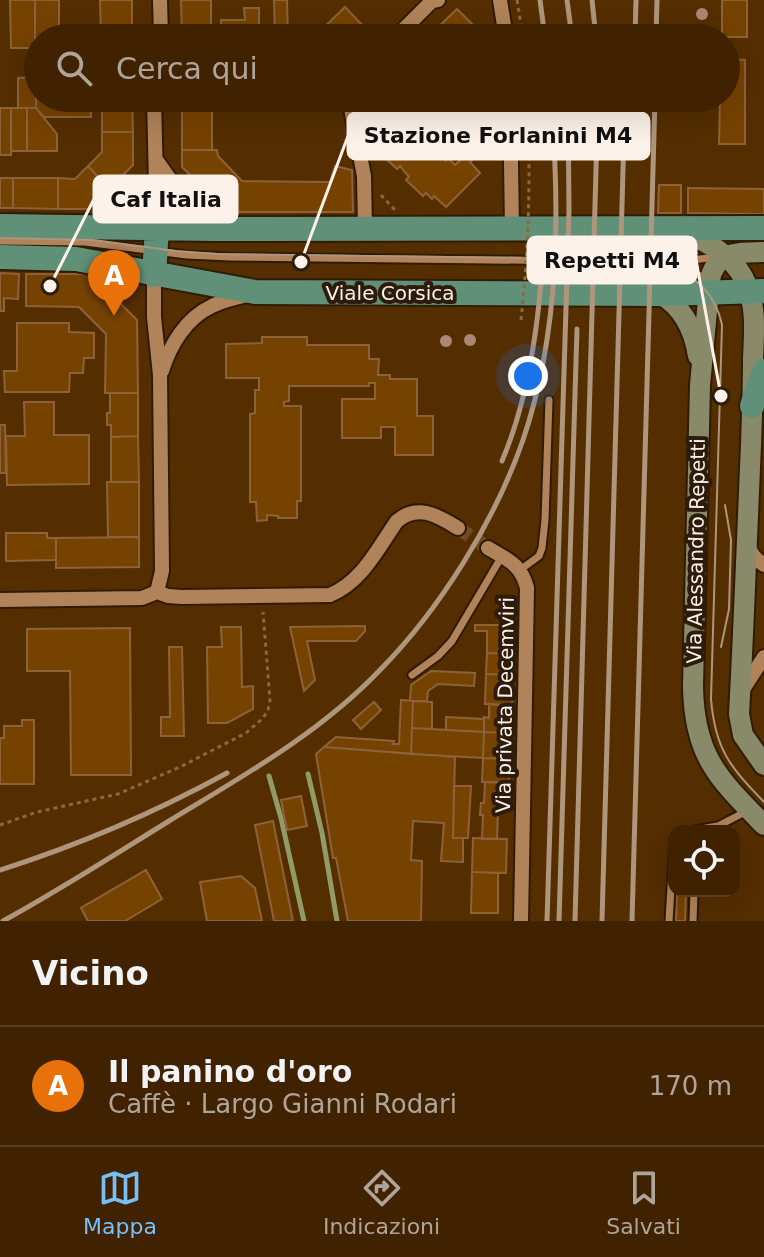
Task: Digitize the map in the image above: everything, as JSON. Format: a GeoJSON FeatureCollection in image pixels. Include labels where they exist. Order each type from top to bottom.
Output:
{"type":"FeatureCollection","features":[{"type":"Feature","properties":{"kind":"main road"},"geometry":{"type":"LineString","coordinates":[[0,226],[157,239],[215,229],[764,228]]}},
{"type":"Feature","properties":{"kind":"main road"},"geometry":{"type":"LineString","coordinates":[[665,228],[698,237],[726,256],[757,291],[754,310],[758,402]]}},
{"type":"Feature","properties":{"kind":"main road"},"geometry":{"type":"LineString","coordinates":[[154,275],[157,239]]}},
{"type":"Feature","properties":{"kind":"main road"},"geometry":{"type":"LineString","coordinates":[[709,286],[715,265],[726,256],[764,252]]}},
{"type":"Feature","properties":{"kind":"main road"},"geometry":{"type":"LineString","coordinates":[[0,257],[62,257],[255,292]]}},
{"type":"Feature","properties":{"kind":"main road","name":"Viale Corsica"},"geometry":{"type":"LineString","coordinates":[[255,292],[660,294],[709,286],[757,291]]}},
{"type":"Feature","properties":{"kind":"main road","name":"Via Alessandro Repetti"},"geometry":{"type":"LineString","coordinates":[[709,286],[700,385],[693,709],[699,738],[709,763],[764,825]]}},
{"type":"Feature","properties":{"kind":"main road"},"geometry":{"type":"LineString","coordinates":[[660,294],[678,307],[689,326],[696,345],[700,385]]}},
{"type":"Feature","properties":{"kind":"main road"},"geometry":{"type":"LineString","coordinates":[[761,762],[743,735],[739,714],[747,536],[758,402],[764,371]]}},
{"type":"Feature","properties":{"kind":"street"},"geometry":{"type":"LineString","coordinates":[[160,0],[161,24]]}},
{"type":"Feature","properties":{"kind":"street"},"geometry":{"type":"LineString","coordinates":[[409,24],[432,1],[438,0]]}},
{"type":"Feature","properties":{"kind":"street"},"geometry":{"type":"LineString","coordinates":[[500,0],[504,24]]}},
{"type":"Feature","properties":{"kind":"street"},"geometry":{"type":"LineString","coordinates":[[154,112],[157,239]]}},
{"type":"Feature","properties":{"kind":"street"},"geometry":{"type":"LineString","coordinates":[[352,112],[364,176],[365,229]]}},
{"type":"Feature","properties":{"kind":"street"},"geometry":{"type":"LineString","coordinates":[[510,112],[512,229]]}},
{"type":"Feature","properties":{"kind":"street"},"geometry":{"type":"LineString","coordinates":[[154,157],[179,192],[215,229]]}},
{"type":"Feature","properties":{"kind":"street"},"geometry":{"type":"LineString","coordinates":[[0,600],[142,598],[157,592],[160,586],[160,375],[154,317],[154,275]]}},
{"type":"Feature","properties":{"kind":"street","name":"Viale Corsica"},"geometry":{"type":"LineString","coordinates":[[160,375],[169,349],[195,317],[211,306],[255,292]]}},
{"type":"Feature","properties":{"kind":"street"},"geometry":{"type":"LineString","coordinates":[[157,592],[175,597],[330,595],[358,576],[403,516],[421,511],[431,513],[458,528]]}},
{"type":"Feature","properties":{"kind":"street"},"geometry":{"type":"LineString","coordinates":[[747,536],[749,551],[764,565]]}},
{"type":"Feature","properties":{"kind":"street"},"geometry":{"type":"LineString","coordinates":[[488,548],[502,556]]}},
{"type":"Feature","properties":{"kind":"street","name":"Via privata Decemviri"},"geometry":{"type":"LineString","coordinates":[[502,556],[520,570],[527,599],[521,921]]}},
{"type":"Feature","properties":{"kind":"street"},"geometry":{"type":"LineString","coordinates":[[740,694],[764,657]]}},
{"type":"Feature","properties":{"kind":"lane"},"geometry":{"type":"LineString","coordinates":[[0,241],[80,235]]}},
{"type":"Feature","properties":{"kind":"lane","name":"Viale Corsica"},"geometry":{"type":"LineString","coordinates":[[157,239],[187,255],[220,257],[660,262]]}},
{"type":"Feature","properties":{"kind":"lane"},"geometry":{"type":"LineString","coordinates":[[660,262],[726,256]]}},
{"type":"Feature","properties":{"kind":"lane"},"geometry":{"type":"LineString","coordinates":[[660,262],[709,286]]}},
{"type":"Feature","properties":{"kind":"lane"},"geometry":{"type":"LineString","coordinates":[[520,570],[539,556],[542,548],[549,400]]}},
{"type":"Feature","properties":{"kind":"lane","name":"Via privata Decemviri"},"geometry":{"type":"LineString","coordinates":[[412,675],[452,641],[502,556]]}},
{"type":"Feature","properties":{"kind":"lane"},"geometry":{"type":"LineString","coordinates":[[719,825],[743,804]]}},
{"type":"Feature","properties":{"kind":"lane"},"geometry":{"type":"LineString","coordinates":[[669,921],[670,897]]}},
{"type":"Feature","properties":{"kind":"lane"},"geometry":{"type":"LineString","coordinates":[[693,921],[694,897]]}},
{"type":"Feature","properties":{"kind":"path"},"geometry":{"type":"LineString","coordinates":[[517,0],[521,24]]}},
{"type":"Feature","properties":{"kind":"path"},"geometry":{"type":"LineString","coordinates":[[521,320],[529,211],[528,112]]}},
{"type":"Feature","properties":{"kind":"path"},"geometry":{"type":"LineString","coordinates":[[375,190],[401,216]]}},
{"type":"Feature","properties":{"kind":"path"},"geometry":{"type":"LineString","coordinates":[[0,825],[37,812],[118,794],[246,733],[263,718],[270,700],[263,596]]}},
{"type":"Feature","properties":{"kind":"building"},"geometry":{"type":"Polygon","coordinates":[[[10,0],[35,0],[35,24],[24,24],[24,48],[11,48],[10,0]]]}},
{"type":"Feature","properties":{"kind":"building"},"geometry":{"type":"Polygon","coordinates":[[[35,0],[59,0],[59,24],[35,24],[35,0]]]}},
{"type":"Feature","properties":{"kind":"building"},"geometry":{"type":"Polygon","coordinates":[[[100,0],[132,0],[132,24],[101,24],[100,0]]]}},
{"type":"Feature","properties":{"kind":"building"},"geometry":{"type":"Polygon","coordinates":[[[181,0],[211,0],[211,24],[182,24],[181,0]]]}},
{"type":"Feature","properties":{"kind":"building"},"geometry":{"type":"Polygon","coordinates":[[[274,0],[287,0],[288,24],[275,24],[274,0]]]}},
{"type":"Feature","properties":{"kind":"building"},"geometry":{"type":"Polygon","coordinates":[[[722,0],[747,0],[747,37],[740,37],[740,24],[722,24],[722,0]]]}},
{"type":"Feature","properties":{"kind":"building"},"geometry":{"type":"Polygon","coordinates":[[[345,7],[361,24],[327,24],[345,7]]]}},
{"type":"Feature","properties":{"kind":"building"},"geometry":{"type":"Polygon","coordinates":[[[244,8],[259,8],[259,24],[221,24],[221,20],[245,20],[244,8]]]}},
{"type":"Feature","properties":{"kind":"building"},"geometry":{"type":"Polygon","coordinates":[[[457,9],[472,24],[441,24],[457,9]]]}},
{"type":"Feature","properties":{"kind":"building"},"geometry":{"type":"Polygon","coordinates":[[[740,60],[745,60],[745,144],[719,144],[720,112],[740,112],[740,60]]]}},
{"type":"Feature","properties":{"kind":"building"},"geometry":{"type":"Polygon","coordinates":[[[18,78],[24,78],[24,108],[18,108],[18,78]]]}},
{"type":"Feature","properties":{"kind":"building"},"geometry":{"type":"Polygon","coordinates":[[[0,108],[11,108],[11,155],[0,155],[0,108]]]}},
{"type":"Feature","properties":{"kind":"building"},"geometry":{"type":"Polygon","coordinates":[[[11,108],[24,108],[27,112],[27,151],[11,151],[11,108]]]}},
{"type":"Feature","properties":{"kind":"building"},"geometry":{"type":"Polygon","coordinates":[[[27,112],[39,112],[57,134],[57,151],[27,151],[27,112]]]}},
{"type":"Feature","properties":{"kind":"building"},"geometry":{"type":"Polygon","coordinates":[[[40,112],[91,112],[91,117],[44,117],[40,112]]]}},
{"type":"Feature","properties":{"kind":"building"},"geometry":{"type":"Polygon","coordinates":[[[102,112],[132,112],[133,132],[102,132],[102,112]]]}},
{"type":"Feature","properties":{"kind":"building"},"geometry":{"type":"Polygon","coordinates":[[[182,112],[212,112],[212,150],[182,150],[182,112]]]}},
{"type":"Feature","properties":{"kind":"building"},"geometry":{"type":"Polygon","coordinates":[[[391,112],[425,112],[414,123],[426,141],[423,144],[433,154],[436,151],[455,165],[467,154],[480,173],[446,207],[434,196],[432,199],[426,193],[423,196],[406,180],[409,177],[400,166],[397,169],[381,154],[385,150],[379,145],[382,143],[371,132],[391,112]]]}},
{"type":"Feature","properties":{"kind":"building"},"geometry":{"type":"Polygon","coordinates":[[[102,132],[133,132],[133,165],[109,189],[88,166],[102,152],[102,132]]]}},
{"type":"Feature","properties":{"kind":"building"},"geometry":{"type":"Polygon","coordinates":[[[182,150],[217,150],[218,156],[242,181],[330,182],[335,166],[352,170],[353,212],[228,212],[182,167],[182,150]]]}},
{"type":"Feature","properties":{"kind":"building"},"geometry":{"type":"Polygon","coordinates":[[[88,166],[109,189],[88,209],[58,209],[58,178],[75,179],[88,166]]]}},
{"type":"Feature","properties":{"kind":"building"},"geometry":{"type":"Polygon","coordinates":[[[0,178],[13,178],[13,208],[0,208],[0,178]]]}},
{"type":"Feature","properties":{"kind":"building"},"geometry":{"type":"Polygon","coordinates":[[[13,178],[58,178],[58,209],[13,208],[13,178]]]}},
{"type":"Feature","properties":{"kind":"building"},"geometry":{"type":"Polygon","coordinates":[[[659,185],[681,185],[681,213],[658,213],[659,185]]]}},
{"type":"Feature","properties":{"kind":"building"},"geometry":{"type":"Polygon","coordinates":[[[688,188],[764,189],[764,214],[688,213],[688,188]]]}},
{"type":"Feature","properties":{"kind":"building"},"geometry":{"type":"Polygon","coordinates":[[[0,273],[19,274],[18,299],[4,298],[4,311],[0,311],[0,273]]]}},
{"type":"Feature","properties":{"kind":"building"},"geometry":{"type":"Polygon","coordinates":[[[26,274],[91,274],[137,320],[138,393],[105,393],[106,334],[79,307],[26,306],[26,274]]]}},
{"type":"Feature","properties":{"kind":"building"},"geometry":{"type":"Polygon","coordinates":[[[17,323],[69,323],[69,332],[94,333],[94,358],[84,358],[83,373],[70,373],[69,392],[5,392],[4,371],[17,371],[17,323]]]}},
{"type":"Feature","properties":{"kind":"building"},"geometry":{"type":"Polygon","coordinates":[[[262,337],[307,337],[307,345],[369,345],[369,359],[379,359],[378,375],[390,375],[390,379],[417,379],[417,416],[433,416],[433,455],[395,455],[395,427],[381,427],[381,438],[342,438],[342,399],[375,399],[375,383],[369,383],[369,386],[289,386],[289,401],[284,402],[284,406],[301,406],[301,501],[297,501],[297,518],[267,515],[267,520],[257,521],[256,502],[250,502],[250,414],[255,413],[255,390],[259,390],[259,378],[226,378],[226,344],[262,343],[262,337]]]}},
{"type":"Feature","properties":{"kind":"building"},"geometry":{"type":"Polygon","coordinates":[[[110,393],[138,393],[138,436],[111,437],[111,425],[107,425],[110,393]]]}},
{"type":"Feature","properties":{"kind":"building"},"geometry":{"type":"Polygon","coordinates":[[[24,402],[54,402],[54,435],[89,435],[89,484],[7,485],[6,436],[25,436],[24,402]]]}},
{"type":"Feature","properties":{"kind":"building"},"geometry":{"type":"Polygon","coordinates":[[[0,425],[5,425],[6,473],[0,473],[0,425]]]}},
{"type":"Feature","properties":{"kind":"building"},"geometry":{"type":"Polygon","coordinates":[[[138,436],[139,482],[111,482],[111,437],[138,436]]]}},
{"type":"Feature","properties":{"kind":"building"},"geometry":{"type":"Polygon","coordinates":[[[107,482],[139,482],[139,537],[108,537],[107,482]]]}},
{"type":"Feature","properties":{"kind":"building"},"geometry":{"type":"Polygon","coordinates":[[[6,533],[47,533],[47,538],[56,538],[56,560],[6,561],[6,533]]]}},
{"type":"Feature","properties":{"kind":"building"},"geometry":{"type":"Polygon","coordinates":[[[139,537],[139,567],[56,568],[56,538],[139,537]]]}},
{"type":"Feature","properties":{"kind":"building"},"geometry":{"type":"Polygon","coordinates":[[[475,625],[514,625],[513,654],[487,653],[487,631],[475,631],[475,625]]]}},
{"type":"Feature","properties":{"kind":"building"},"geometry":{"type":"Polygon","coordinates":[[[365,626],[365,631],[356,641],[307,641],[315,680],[304,691],[290,627],[365,626]]]}},
{"type":"Feature","properties":{"kind":"building"},"geometry":{"type":"Polygon","coordinates":[[[221,627],[241,627],[242,687],[253,686],[253,709],[227,723],[208,723],[207,647],[222,647],[221,627]]]}},
{"type":"Feature","properties":{"kind":"building"},"geometry":{"type":"Polygon","coordinates":[[[130,628],[131,775],[71,775],[70,671],[27,671],[27,629],[130,628]]]}},
{"type":"Feature","properties":{"kind":"building"},"geometry":{"type":"Polygon","coordinates":[[[169,647],[182,647],[184,736],[161,736],[161,717],[170,717],[169,647]]]}},
{"type":"Feature","properties":{"kind":"building"},"geometry":{"type":"Polygon","coordinates":[[[487,653],[513,654],[513,675],[486,674],[487,653]]]}},
{"type":"Feature","properties":{"kind":"building"},"geometry":{"type":"Polygon","coordinates":[[[431,671],[475,673],[474,686],[438,684],[428,691],[427,701],[410,701],[411,685],[431,671]]]}},
{"type":"Feature","properties":{"kind":"building"},"geometry":{"type":"Polygon","coordinates":[[[486,674],[513,675],[512,706],[485,704],[486,674]]]}},
{"type":"Feature","properties":{"kind":"building"},"geometry":{"type":"Polygon","coordinates":[[[401,700],[413,701],[411,754],[324,747],[336,737],[394,741],[393,744],[399,744],[401,700]]]}},
{"type":"Feature","properties":{"kind":"building"},"geometry":{"type":"Polygon","coordinates":[[[413,701],[432,702],[432,729],[412,728],[413,701]]]}},
{"type":"Feature","properties":{"kind":"building"},"geometry":{"type":"Polygon","coordinates":[[[374,702],[381,710],[361,729],[353,720],[374,702]]]}},
{"type":"Feature","properties":{"kind":"building"},"geometry":{"type":"Polygon","coordinates":[[[489,704],[507,705],[511,733],[484,732],[484,717],[489,718],[489,704]]]}},
{"type":"Feature","properties":{"kind":"building"},"geometry":{"type":"Polygon","coordinates":[[[446,717],[484,719],[484,732],[446,730],[446,717]]]}},
{"type":"Feature","properties":{"kind":"building"},"geometry":{"type":"Polygon","coordinates":[[[22,720],[34,720],[34,784],[0,784],[0,738],[4,738],[4,726],[22,726],[22,720]]]}},
{"type":"Feature","properties":{"kind":"building"},"geometry":{"type":"Polygon","coordinates":[[[412,728],[484,732],[483,758],[411,754],[412,728]]]}},
{"type":"Feature","properties":{"kind":"building"},"geometry":{"type":"Polygon","coordinates":[[[484,732],[511,733],[510,759],[483,758],[484,732]]]}},
{"type":"Feature","properties":{"kind":"building"},"geometry":{"type":"Polygon","coordinates":[[[324,747],[455,757],[453,838],[463,838],[463,862],[441,861],[444,823],[413,821],[411,860],[422,861],[421,921],[348,921],[336,858],[333,858],[316,754],[324,747]]]}},
{"type":"Feature","properties":{"kind":"building"},"geometry":{"type":"Polygon","coordinates":[[[483,758],[510,759],[509,783],[482,782],[483,758]]]}},
{"type":"Feature","properties":{"kind":"building"},"geometry":{"type":"Polygon","coordinates":[[[485,782],[499,782],[497,839],[482,839],[483,815],[480,815],[485,782]]]}},
{"type":"Feature","properties":{"kind":"building"},"geometry":{"type":"Polygon","coordinates":[[[454,786],[471,786],[468,838],[453,838],[454,786]]]}},
{"type":"Feature","properties":{"kind":"building"},"geometry":{"type":"Polygon","coordinates":[[[301,796],[307,826],[287,830],[281,800],[301,796]]]}},
{"type":"Feature","properties":{"kind":"building"},"geometry":{"type":"Polygon","coordinates":[[[273,821],[293,921],[274,921],[255,825],[273,821]]]}},
{"type":"Feature","properties":{"kind":"building"},"geometry":{"type":"Polygon","coordinates":[[[473,838],[507,839],[506,873],[472,872],[473,838]]]}},
{"type":"Feature","properties":{"kind":"building"},"geometry":{"type":"Polygon","coordinates":[[[146,870],[162,899],[125,921],[88,921],[81,908],[146,870]]]}},
{"type":"Feature","properties":{"kind":"building"},"geometry":{"type":"Polygon","coordinates":[[[472,872],[498,873],[498,913],[471,913],[472,872]]]}},
{"type":"Feature","properties":{"kind":"building"},"geometry":{"type":"Polygon","coordinates":[[[241,876],[255,888],[262,921],[207,921],[200,882],[241,876]]]}},
{"type":"Feature","properties":{"kind":"building"},"geometry":{"type":"Polygon","coordinates":[[[677,897],[686,897],[685,921],[676,921],[677,897]]]}},
{"type":"Feature","properties":{"kind":"waterway"},"geometry":{"type":"LineString","coordinates":[[308,774],[337,921]]}},
{"type":"Feature","properties":{"kind":"waterway"},"geometry":{"type":"LineString","coordinates":[[269,776],[304,921]]}},
{"type":"Feature","properties":{"kind":"tunnel"},"geometry":{"type":"LineString","coordinates":[[458,528],[488,548]]}},
{"type":"Feature","properties":{"kind":"tram line"},"geometry":{"type":"LineString","coordinates":[[0,238],[93,240],[217,254],[521,258]]}},
{"type":"Feature","properties":{"kind":"tram line"},"geometry":{"type":"LineString","coordinates":[[659,267],[682,273],[700,285],[714,302],[722,325],[711,699],[716,731],[726,756],[764,802]]}},
{"type":"Feature","properties":{"kind":"tram line"},"geometry":{"type":"LineString","coordinates":[[721,647],[729,609],[731,540],[725,505]]}},
{"type":"Feature","properties":{"kind":"railway"},"geometry":{"type":"LineString","coordinates":[[540,0],[543,24]]}},
{"type":"Feature","properties":{"kind":"railway"},"geometry":{"type":"LineString","coordinates":[[567,0],[570,24]]}},
{"type":"Feature","properties":{"kind":"railway"},"geometry":{"type":"LineString","coordinates":[[592,0],[595,24]]}},
{"type":"Feature","properties":{"kind":"railway"},"geometry":{"type":"LineString","coordinates":[[635,24],[636,0]]}},
{"type":"Feature","properties":{"kind":"railway"},"geometry":{"type":"LineString","coordinates":[[656,24],[657,0]]}},
{"type":"Feature","properties":{"kind":"railway"},"geometry":{"type":"LineString","coordinates":[[3,921],[225,787],[306,734],[380,670],[444,592],[497,502],[523,440],[535,399],[544,356],[554,270],[556,184],[552,112]]}},
{"type":"Feature","properties":{"kind":"railway"},"geometry":{"type":"LineString","coordinates":[[547,921],[569,211],[568,112]]}},
{"type":"Feature","properties":{"kind":"railway"},"geometry":{"type":"LineString","coordinates":[[575,921],[598,112]]}},
{"type":"Feature","properties":{"kind":"railway"},"geometry":{"type":"LineString","coordinates":[[602,921],[625,112]]}},
{"type":"Feature","properties":{"kind":"railway"},"geometry":{"type":"LineString","coordinates":[[632,921],[655,112]]}},
{"type":"Feature","properties":{"kind":"railway"},"geometry":{"type":"LineString","coordinates":[[502,461],[518,418],[529,373],[541,282]]}},
{"type":"Feature","properties":{"kind":"railway"},"geometry":{"type":"LineString","coordinates":[[559,921],[577,329]]}},
{"type":"Feature","properties":{"kind":"railway"},"geometry":{"type":"LineString","coordinates":[[0,870],[116,827],[227,773]]}},
{"type":"Feature","properties":{"kind":"place","name":"Stazione Forlanini M4"},"geometry":{"type":"Point","coordinates":[301,262]}},
{"type":"Feature","properties":{"kind":"place","name":"Caf Italia"},"geometry":{"type":"Point","coordinates":[50,286]}},
{"type":"Feature","properties":{"kind":"place","name":"Il panino d'oro"},"geometry":{"type":"Point","coordinates":[114,316]}},
{"type":"Feature","properties":{"kind":"place","name":"Repetti M4"},"geometry":{"type":"Point","coordinates":[721,396]}}]}
